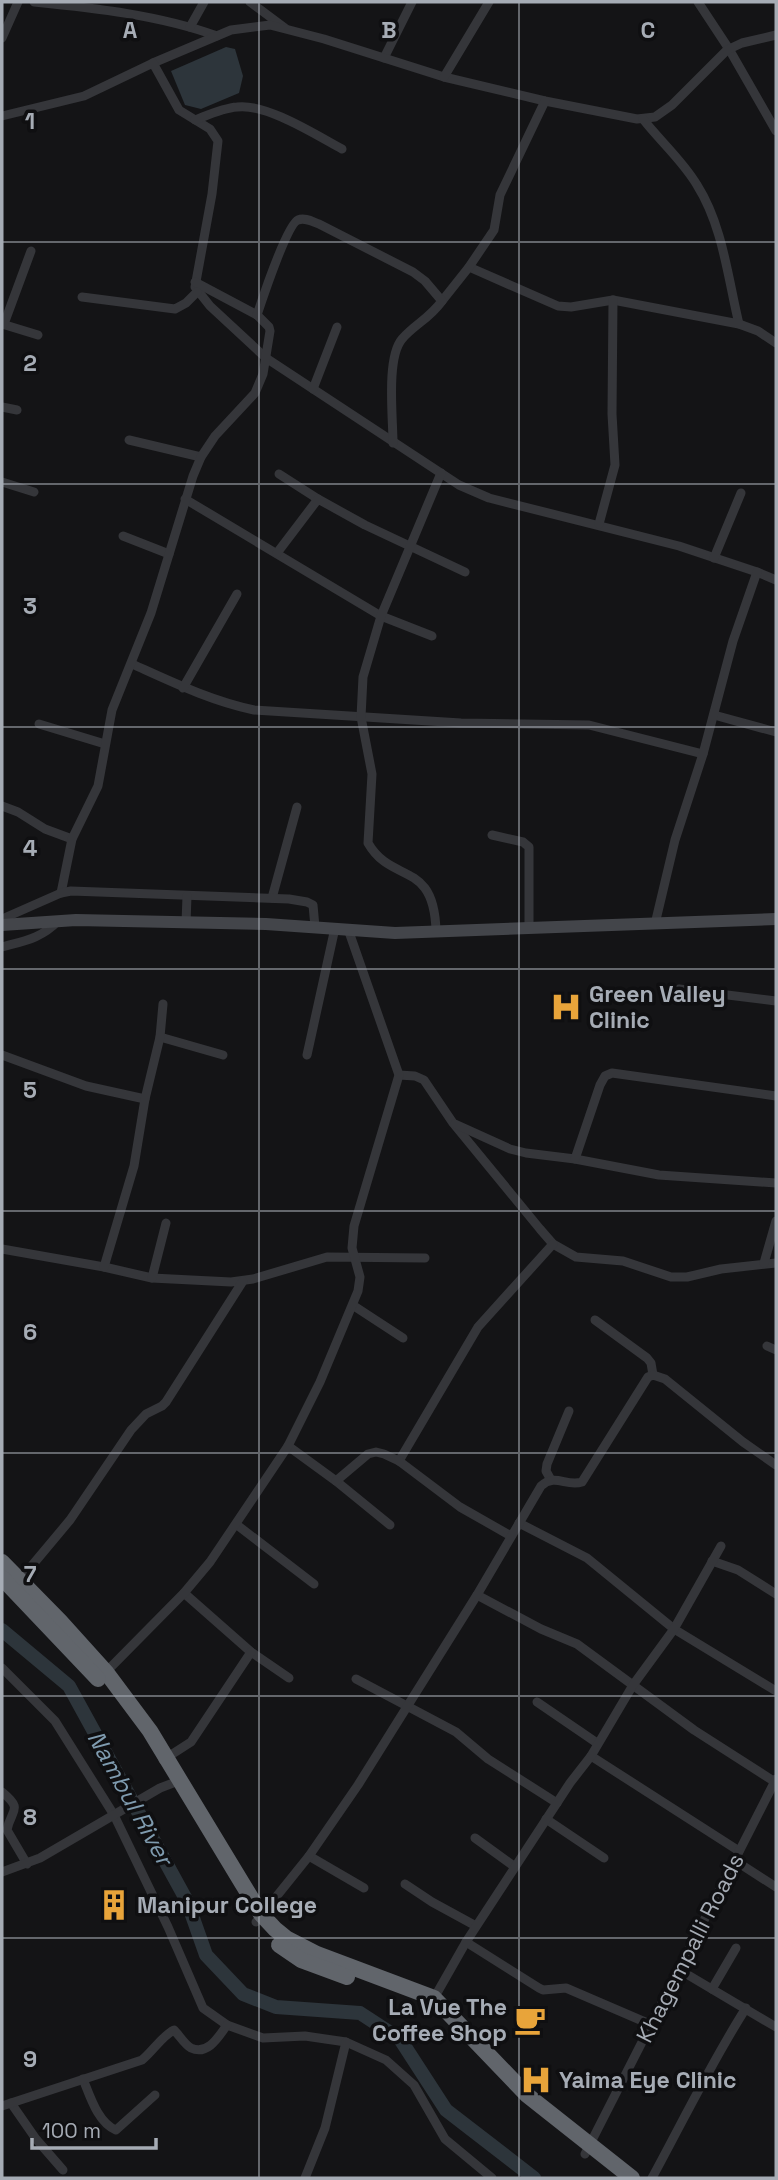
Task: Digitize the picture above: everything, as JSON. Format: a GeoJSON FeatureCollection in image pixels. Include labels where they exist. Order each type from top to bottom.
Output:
{"type":"FeatureCollection","features":[{"type":"Feature","properties":{"kind":"highway"},"geometry":{"type":"LineString","coordinates":[[2,1562],[60,1621],[165,1760],[172,1783],[222,1869],[278,1945],[301,1960],[320,1968],[432,2003],[512,2094],[623,2177]]}},
{"type":"Feature","properties":{"kind":"highway"},"geometry":{"type":"LineString","coordinates":[[2,1578],[102,1676]]}},
{"type":"Feature","properties":{"kind":"street"},"geometry":{"type":"LineString","coordinates":[[2,38],[18,2]]}},
{"type":"Feature","properties":{"kind":"street"},"geometry":{"type":"LineString","coordinates":[[34,2],[80,6],[190,27],[217,36]]}},
{"type":"Feature","properties":{"kind":"street"},"geometry":{"type":"LineString","coordinates":[[190,27],[204,2]]}},
{"type":"Feature","properties":{"kind":"street"},"geometry":{"type":"LineString","coordinates":[[250,2],[288,30]]}},
{"type":"Feature","properties":{"kind":"street"},"geometry":{"type":"LineString","coordinates":[[384,58],[412,2]]}},
{"type":"Feature","properties":{"kind":"street"},"geometry":{"type":"LineString","coordinates":[[444,77],[489,2]]}},
{"type":"Feature","properties":{"kind":"street"},"geometry":{"type":"LineString","coordinates":[[698,2],[725,52],[776,131]]}},
{"type":"Feature","properties":{"kind":"street"},"geometry":{"type":"LineString","coordinates":[[2,116],[84,96],[231,30],[270,25],[444,77],[622,118],[655,117],[673,105],[725,52],[742,43],[776,35]]}},
{"type":"Feature","properties":{"kind":"street"},"geometry":{"type":"LineString","coordinates":[[82,297],[171,309],[184,305],[196,287],[219,147],[214,132],[179,110],[153,63]]}},
{"type":"Feature","properties":{"kind":"street"},"geometry":{"type":"LineString","coordinates":[[393,443],[393,384],[397,349],[404,337],[428,319],[494,230],[500,195],[545,101]]}},
{"type":"Feature","properties":{"kind":"street"},"geometry":{"type":"LineString","coordinates":[[195,120],[237,107],[252,108],[286,120],[342,149]]}},
{"type":"Feature","properties":{"kind":"street"},"geometry":{"type":"LineString","coordinates":[[643,118],[687,171],[705,198],[723,255],[739,324]]}},
{"type":"Feature","properties":{"kind":"street"},"geometry":{"type":"LineString","coordinates":[[257,315],[292,226],[303,219],[320,224],[413,272],[425,281],[442,301]]}},
{"type":"Feature","properties":{"kind":"street"},"geometry":{"type":"LineString","coordinates":[[31,251],[3,324],[38,335]]}},
{"type":"Feature","properties":{"kind":"street"},"geometry":{"type":"LineString","coordinates":[[469,267],[558,306],[570,307],[613,300],[739,324],[758,331],[776,343]]}},
{"type":"Feature","properties":{"kind":"street"},"geometry":{"type":"LineString","coordinates":[[61,893],[72,839],[98,786],[112,710],[132,664],[160,551],[185,499],[201,457],[215,436],[255,394],[266,358],[270,329],[257,315],[196,287]]}},
{"type":"Feature","properties":{"kind":"street"},"geometry":{"type":"LineString","coordinates":[[196,287],[266,358],[459,485],[489,498],[666,542],[776,580]]}},
{"type":"Feature","properties":{"kind":"street"},"geometry":{"type":"LineString","coordinates":[[598,524],[615,466],[612,414],[613,300]]}},
{"type":"Feature","properties":{"kind":"street"},"geometry":{"type":"LineString","coordinates":[[313,389],[337,327]]}},
{"type":"Feature","properties":{"kind":"street"},"geometry":{"type":"LineString","coordinates":[[2,407],[17,410]]}},
{"type":"Feature","properties":{"kind":"street"},"geometry":{"type":"LineString","coordinates":[[129,440],[201,457]]}},
{"type":"Feature","properties":{"kind":"street"},"geometry":{"type":"LineString","coordinates":[[436,931],[433,902],[426,888],[414,877],[381,858],[369,843],[367,834],[372,774],[360,717],[368,653],[441,473]]}},
{"type":"Feature","properties":{"kind":"street"},"geometry":{"type":"LineString","coordinates":[[279,474],[318,499],[465,572]]}},
{"type":"Feature","properties":{"kind":"street"},"geometry":{"type":"LineString","coordinates":[[2,482],[34,492]]}},
{"type":"Feature","properties":{"kind":"street"},"geometry":{"type":"LineString","coordinates":[[714,558],[741,493]]}},
{"type":"Feature","properties":{"kind":"street"},"geometry":{"type":"LineString","coordinates":[[185,499],[381,616],[432,636]]}},
{"type":"Feature","properties":{"kind":"street"},"geometry":{"type":"LineString","coordinates":[[276,554],[318,499]]}},
{"type":"Feature","properties":{"kind":"street"},"geometry":{"type":"LineString","coordinates":[[123,536],[160,551]]}},
{"type":"Feature","properties":{"kind":"street"},"geometry":{"type":"LineString","coordinates":[[655,925],[729,653],[757,572]]}},
{"type":"Feature","properties":{"kind":"street"},"geometry":{"type":"LineString","coordinates":[[183,688],[237,594]]}},
{"type":"Feature","properties":{"kind":"street"},"geometry":{"type":"LineString","coordinates":[[132,664],[183,688],[254,710],[461,723],[589,725],[703,754]]}},
{"type":"Feature","properties":{"kind":"street"},"geometry":{"type":"LineString","coordinates":[[714,715],[776,732]]}},
{"type":"Feature","properties":{"kind":"street"},"geometry":{"type":"LineString","coordinates":[[39,724],[105,744]]}},
{"type":"Feature","properties":{"kind":"street"},"geometry":{"type":"LineString","coordinates":[[2,806],[18,812],[45,829],[72,839]]}},
{"type":"Feature","properties":{"kind":"street"},"geometry":{"type":"LineString","coordinates":[[272,898],[297,807]]}},
{"type":"Feature","properties":{"kind":"street"},"geometry":{"type":"LineString","coordinates":[[492,835],[523,842],[529,847],[529,928]]}},
{"type":"Feature","properties":{"kind":"street"},"geometry":{"type":"LineString","coordinates":[[2,919],[61,893],[125,892],[186,910],[395,933],[776,919]]}},
{"type":"Feature","properties":{"kind":"street"},"geometry":{"type":"LineString","coordinates":[[2,925],[186,910],[272,898],[307,901],[313,905],[315,925]]}},
{"type":"Feature","properties":{"kind":"street"},"geometry":{"type":"LineString","coordinates":[[2,947],[37,938],[58,921]]}},
{"type":"Feature","properties":{"kind":"street"},"geometry":{"type":"LineString","coordinates":[[307,1055],[341,929]]}},
{"type":"Feature","properties":{"kind":"street"},"geometry":{"type":"LineString","coordinates":[[102,1676],[184,1593],[237,1525],[288,1446],[354,1306],[360,1277],[353,1257],[354,1226],[399,1075],[341,929]]}},
{"type":"Feature","properties":{"kind":"street"},"geometry":{"type":"LineString","coordinates":[[679,989],[776,1001]]}},
{"type":"Feature","properties":{"kind":"street"},"geometry":{"type":"LineString","coordinates":[[104,1267],[134,1166],[145,1099],[160,1037],[163,1004]]}},
{"type":"Feature","properties":{"kind":"street"},"geometry":{"type":"LineString","coordinates":[[160,1037],[223,1055]]}},
{"type":"Feature","properties":{"kind":"street"},"geometry":{"type":"LineString","coordinates":[[2,1055],[86,1086],[145,1099]]}},
{"type":"Feature","properties":{"kind":"street"},"geometry":{"type":"LineString","coordinates":[[575,1159],[600,1085],[605,1076],[612,1073],[776,1096]]}},
{"type":"Feature","properties":{"kind":"street"},"geometry":{"type":"LineString","coordinates":[[399,1075],[415,1076],[424,1080],[453,1123],[553,1244],[576,1256],[623,1261],[671,1277],[687,1277],[721,1269],[776,1263]]}},
{"type":"Feature","properties":{"kind":"street"},"geometry":{"type":"LineString","coordinates":[[453,1123],[510,1149],[659,1175],[776,1183]]}},
{"type":"Feature","properties":{"kind":"street"},"geometry":{"type":"LineString","coordinates":[[764,1263],[776,1221]]}},
{"type":"Feature","properties":{"kind":"street"},"geometry":{"type":"LineString","coordinates":[[152,1278],[166,1223]]}},
{"type":"Feature","properties":{"kind":"street"},"geometry":{"type":"LineString","coordinates":[[399,1461],[478,1327],[553,1244]]}},
{"type":"Feature","properties":{"kind":"street"},"geometry":{"type":"LineString","coordinates":[[2,1248],[152,1278],[243,1282],[327,1257],[425,1258]]}},
{"type":"Feature","properties":{"kind":"street"},"geometry":{"type":"LineString","coordinates":[[19,1581],[70,1520],[131,1430],[146,1414],[166,1402],[243,1282]]}},
{"type":"Feature","properties":{"kind":"street"},"geometry":{"type":"LineString","coordinates":[[354,1306],[403,1338]]}},
{"type":"Feature","properties":{"kind":"street"},"geometry":{"type":"LineString","coordinates":[[595,1320],[647,1358],[651,1363],[653,1375]]}},
{"type":"Feature","properties":{"kind":"street"},"geometry":{"type":"LineString","coordinates":[[653,1375],[665,1379],[776,1465]]}},
{"type":"Feature","properties":{"kind":"street"},"geometry":{"type":"LineString","coordinates":[[258,1918],[309,1856],[358,1785],[477,1595],[541,1486],[551,1480],[576,1484],[582,1482],[645,1382],[653,1375]]}},
{"type":"Feature","properties":{"kind":"street"},"geometry":{"type":"LineString","coordinates":[[551,1480],[546,1471],[547,1464],[569,1411]]}},
{"type":"Feature","properties":{"kind":"street"},"geometry":{"type":"LineString","coordinates":[[288,1446],[390,1525]]}},
{"type":"Feature","properties":{"kind":"street"},"geometry":{"type":"LineString","coordinates":[[336,1481],[368,1454],[376,1452],[399,1461],[449,1499],[511,1536]]}},
{"type":"Feature","properties":{"kind":"street"},"geometry":{"type":"LineString","coordinates":[[519,1523],[587,1558],[674,1629],[776,1691]]}},
{"type":"Feature","properties":{"kind":"street"},"geometry":{"type":"LineString","coordinates":[[237,1525],[314,1584]]}},
{"type":"Feature","properties":{"kind":"street"},"geometry":{"type":"LineString","coordinates":[[432,2003],[476,1926],[591,1756],[633,1685],[674,1629],[721,1546]]}},
{"type":"Feature","properties":{"kind":"street"},"geometry":{"type":"LineString","coordinates":[[712,1561],[738,1570],[776,1594]]}},
{"type":"Feature","properties":{"kind":"street"},"geometry":{"type":"LineString","coordinates":[[184,1593],[251,1652],[289,1678]]}},
{"type":"Feature","properties":{"kind":"street"},"geometry":{"type":"LineString","coordinates":[[477,1595],[541,1629],[571,1640],[733,1757],[776,1781]]}},
{"type":"Feature","properties":{"kind":"street"},"geometry":{"type":"LineString","coordinates":[[165,1760],[191,1742],[251,1652]]}},
{"type":"Feature","properties":{"kind":"street"},"geometry":{"type":"LineString","coordinates":[[2,1668],[55,1721],[115,1814],[203,2008],[227,2025],[263,2038],[305,2036],[346,2042],[386,2060],[414,2085],[445,2139],[492,2178]]}},
{"type":"Feature","properties":{"kind":"street"},"geometry":{"type":"LineString","coordinates":[[356,1679],[456,1732],[488,1759],[557,1803]]}},
{"type":"Feature","properties":{"kind":"street"},"geometry":{"type":"LineString","coordinates":[[537,1702],[597,1743]]}},
{"type":"Feature","properties":{"kind":"street"},"geometry":{"type":"LineString","coordinates":[[591,1756],[736,1856],[776,1887]]}},
{"type":"Feature","properties":{"kind":"street","name":"Khagempalli Roads"},"geometry":{"type":"LineString","coordinates":[[588,2150],[776,1781]]}},
{"type":"Feature","properties":{"kind":"street"},"geometry":{"type":"LineString","coordinates":[[2,1871],[27,1864],[172,1783]]}},
{"type":"Feature","properties":{"kind":"street"},"geometry":{"type":"LineString","coordinates":[[2,1792],[15,1806],[15,1813],[7,1830],[27,1864]]}},
{"type":"Feature","properties":{"kind":"street"},"geometry":{"type":"LineString","coordinates":[[546,1819],[604,1858]]}},
{"type":"Feature","properties":{"kind":"street"},"geometry":{"type":"LineString","coordinates":[[475,1839],[515,1867]]}},
{"type":"Feature","properties":{"kind":"street"},"geometry":{"type":"LineString","coordinates":[[309,1856],[364,1888]]}},
{"type":"Feature","properties":{"kind":"street"},"geometry":{"type":"LineString","coordinates":[[405,1884],[476,1926]]}},
{"type":"Feature","properties":{"kind":"street"},"geometry":{"type":"LineString","coordinates":[[466,1942],[538,1988],[566,1989],[652,2025]]}},
{"type":"Feature","properties":{"kind":"street"},"geometry":{"type":"LineString","coordinates":[[712,1989],[736,1948]]}},
{"type":"Feature","properties":{"kind":"street"},"geometry":{"type":"LineString","coordinates":[[678,1969],[776,2027]]}},
{"type":"Feature","properties":{"kind":"street"},"geometry":{"type":"LineString","coordinates":[[652,2178],[716,2055],[746,2008]]}},
{"type":"Feature","properties":{"kind":"street"},"geometry":{"type":"LineString","coordinates":[[63,2170],[6,2105],[142,2060],[169,2032],[174,2031],[191,2048],[203,2049],[212,2045],[227,2025]]}},
{"type":"Feature","properties":{"kind":"street"},"geometry":{"type":"LineString","coordinates":[[305,2178],[325,2128],[346,2042]]}},
{"type":"Feature","properties":{"kind":"street"},"geometry":{"type":"LineString","coordinates":[[83,2079],[104,2121],[116,2130],[155,2095]]}},
{"type":"Feature","properties":{"kind":"shaded area"},"geometry":{"type":"Polygon","coordinates":[[[226,47],[235,49],[243,76],[239,93],[201,109],[185,105],[171,71],[226,47]]]}},
{"type":"Feature","properties":{"kind":"waterway","name":"Nambul River"},"geometry":{"type":"LineString","coordinates":[[2,1630],[69,1686],[187,1901],[206,1955],[243,1994],[276,2007],[360,2013],[400,2039],[446,2110],[534,2178]]}},
{"type":"Feature","properties":{"kind":"place","name":"Green Valley Clinic"},"geometry":{"type":"Point","coordinates":[566,1007]}},
{"type":"Feature","properties":{"kind":"place","name":"Manipur College"},"geometry":{"type":"Point","coordinates":[114,1905]}},
{"type":"Feature","properties":{"kind":"place","name":"La Vue The Coffee Shop"},"geometry":{"type":"Point","coordinates":[530,2020]}},
{"type":"Feature","properties":{"kind":"place","name":"Yaima Eye Clinic"},"geometry":{"type":"Point","coordinates":[536,2080]}}]}
